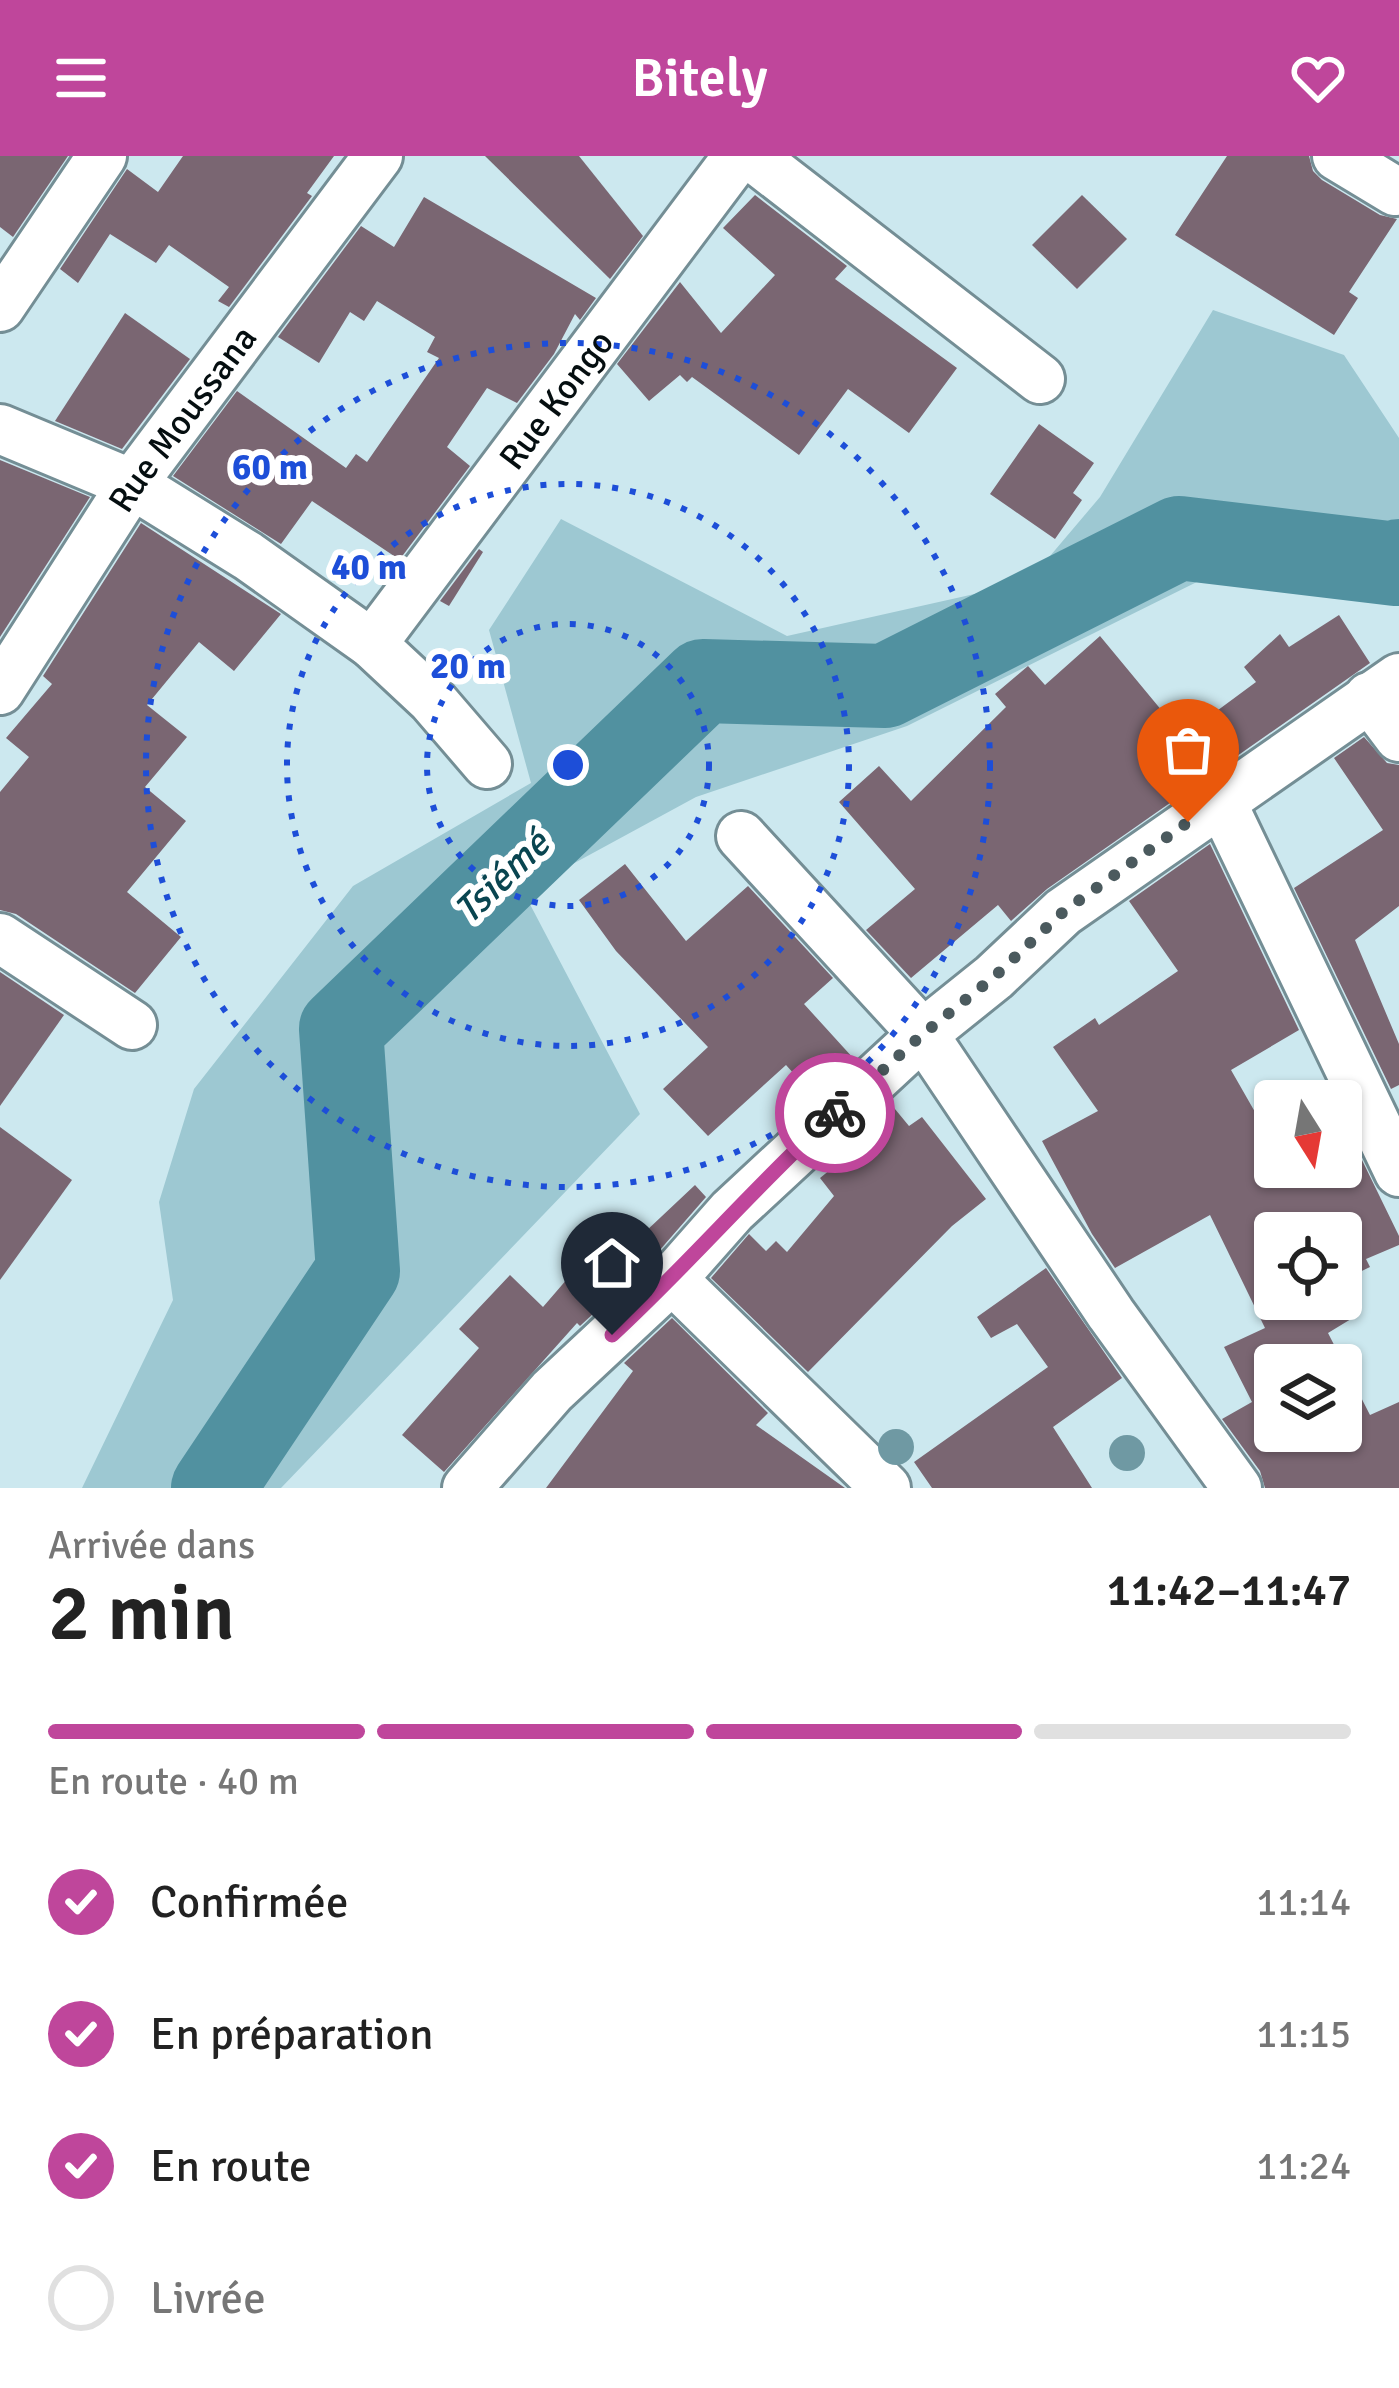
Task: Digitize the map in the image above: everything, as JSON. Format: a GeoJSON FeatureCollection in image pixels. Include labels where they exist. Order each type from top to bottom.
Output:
{"type":"FeatureCollection","features":[{"type":"Feature","properties":{"kind":"street"},"geometry":{"type":"LineString","coordinates":[[0,308],[102,156]]}},
{"type":"Feature","properties":{"kind":"street","name":"Rue Moussana"},"geometry":{"type":"LineString","coordinates":[[0,690],[132,484],[378,156]]}},
{"type":"Feature","properties":{"kind":"street","name":"Rue Kongo"},"geometry":{"type":"LineString","coordinates":[[372,644],[737,156]]}},
{"type":"Feature","properties":{"kind":"street"},"geometry":{"type":"LineString","coordinates":[[752,156],[1040,379]]}},
{"type":"Feature","properties":{"kind":"street"},"geometry":{"type":"LineString","coordinates":[[1337,156],[1395,191]]}},
{"type":"Feature","properties":{"kind":"street"},"geometry":{"type":"LineString","coordinates":[[0,430],[132,484],[248,556],[372,644],[432,700],[487,764]]}},
{"type":"Feature","properties":{"kind":"street"},"geometry":{"type":"LineString","coordinates":[[467,1488],[552,1391],[672,1280],[784,1160],[1063,912],[1384,687],[1399,737]]}},
{"type":"Feature","properties":{"kind":"street"},"geometry":{"type":"LineString","coordinates":[[1220,799],[1399,1172]]}},
{"type":"Feature","properties":{"kind":"street"},"geometry":{"type":"LineString","coordinates":[[741,836],[923,1034],[1111,1314],[1237,1488]]}},
{"type":"Feature","properties":{"kind":"street"},"geometry":{"type":"LineString","coordinates":[[0,938],[132,1025]]}},
{"type":"Feature","properties":{"kind":"street"},"geometry":{"type":"LineString","coordinates":[[672,1280],[886,1488]]}},
{"type":"Feature","properties":{"kind":"shaded area"},"geometry":{"type":"Polygon","coordinates":[[[1213,310],[1344,355],[1399,438],[1399,586],[1342,598],[1219,571],[907,726],[696,797],[523,891],[640,1114],[281,1488],[82,1488],[173,1300],[159,1202],[194,1089],[353,886],[531,783],[489,630],[561,519],[787,636],[1028,582],[1100,497],[1213,310]]]}},
{"type":"Feature","properties":{"kind":"building"},"geometry":{"type":"Polygon","coordinates":[[[0,156],[68,156],[13,237],[0,227],[0,156]]]}},
{"type":"Feature","properties":{"kind":"building"},"geometry":{"type":"Polygon","coordinates":[[[183,156],[334,156],[307,193],[312,196],[229,307],[218,301],[229,287],[169,245],[156,263],[110,234],[78,283],[60,269],[127,169],[158,192],[183,156]]]}},
{"type":"Feature","properties":{"kind":"building"},"geometry":{"type":"Polygon","coordinates":[[[485,156],[579,156],[643,236],[610,279],[485,156]]]}},
{"type":"Feature","properties":{"kind":"building"},"geometry":{"type":"Polygon","coordinates":[[[1227,156],[1309,156],[1313,171],[1322,180],[1380,215],[1397,219],[1349,292],[1358,298],[1334,335],[1175,235],[1227,156]]]}},
{"type":"Feature","properties":{"kind":"building"},"geometry":{"type":"Polygon","coordinates":[[[755,195],[847,266],[835,279],[957,368],[909,433],[848,389],[799,455],[692,377],[687,382],[680,375],[649,401],[617,364],[680,282],[721,333],[775,275],[723,228],[755,195]]]}},
{"type":"Feature","properties":{"kind":"building"},"geometry":{"type":"Polygon","coordinates":[[[1082,195],[1127,239],[1077,289],[1032,245],[1082,195]]]}},
{"type":"Feature","properties":{"kind":"building"},"geometry":{"type":"Polygon","coordinates":[[[424,197],[596,298],[580,320],[575,314],[554,354],[517,403],[487,388],[447,447],[470,466],[391,571],[386,568],[394,556],[312,501],[281,544],[173,476],[237,391],[346,468],[356,454],[367,462],[439,358],[427,352],[435,337],[377,301],[364,321],[350,312],[319,363],[278,337],[361,226],[394,247],[424,197]]]}},
{"type":"Feature","properties":{"kind":"building"},"geometry":{"type":"Polygon","coordinates":[[[125,313],[190,359],[122,449],[55,421],[125,313]]]}},
{"type":"Feature","properties":{"kind":"building"},"geometry":{"type":"Polygon","coordinates":[[[1039,424],[1094,463],[1073,493],[1082,500],[1055,539],[990,494],[1039,424]]]}},
{"type":"Feature","properties":{"kind":"building"},"geometry":{"type":"Polygon","coordinates":[[[0,460],[90,497],[0,637],[0,460]]]}},
{"type":"Feature","properties":{"kind":"building"},"geometry":{"type":"Polygon","coordinates":[[[141,523],[281,614],[234,671],[199,642],[147,705],[187,737],[145,787],[186,821],[127,892],[181,937],[135,993],[16,914],[0,910],[0,792],[29,757],[6,738],[52,684],[43,676],[141,523]]]}},
{"type":"Feature","properties":{"kind":"building"},"geometry":{"type":"Polygon","coordinates":[[[479,549],[483,552],[449,606],[440,601],[479,549]]]}},
{"type":"Feature","properties":{"kind":"building"},"geometry":{"type":"Polygon","coordinates":[[[1339,615],[1370,663],[1047,889],[1011,921],[998,905],[911,978],[866,930],[915,889],[839,802],[879,766],[911,801],[1006,707],[995,694],[1028,666],[1045,685],[1100,636],[1177,729],[1181,725],[1187,733],[1256,682],[1244,667],[1280,634],[1289,647],[1339,615]]]}},
{"type":"Feature","properties":{"kind":"building"},"geometry":{"type":"Polygon","coordinates":[[[1364,737],[1387,763],[1399,765],[1399,906],[1355,940],[1399,1044],[1399,1085],[1391,1089],[1294,888],[1383,830],[1334,758],[1364,737]]]}},
{"type":"Feature","properties":{"kind":"building"},"geometry":{"type":"Polygon","coordinates":[[[1210,844],[1299,1030],[1231,1070],[1254,1110],[1254,1188],[1362,1188],[1362,1160],[1399,1236],[1399,1245],[1366,1259],[1370,1267],[1362,1271],[1362,1212],[1254,1212],[1254,1305],[1210,1215],[1115,1268],[1092,1234],[1042,1141],[1098,1111],[1053,1047],[1095,1018],[1099,1025],[1178,971],[1129,901],[1210,844]]]}},
{"type":"Feature","properties":{"kind":"building"},"geometry":{"type":"Polygon","coordinates":[[[625,864],[686,941],[748,886],[833,978],[804,1004],[854,1059],[814,1096],[786,1065],[708,1136],[663,1089],[708,1047],[616,951],[579,900],[625,864]]]}},
{"type":"Feature","properties":{"kind":"building"},"geometry":{"type":"Polygon","coordinates":[[[0,972],[64,1015],[0,1106],[0,972]]]}},
{"type":"Feature","properties":{"kind":"building"},"geometry":{"type":"Polygon","coordinates":[[[890,1103],[909,1126],[922,1117],[986,1199],[952,1226],[808,1372],[711,1278],[749,1234],[766,1251],[776,1241],[787,1252],[834,1196],[820,1178],[851,1153],[845,1145],[890,1103]]]}},
{"type":"Feature","properties":{"kind":"building"},"geometry":{"type":"Polygon","coordinates":[[[0,1127],[72,1180],[0,1280],[0,1127]]]}},
{"type":"Feature","properties":{"kind":"building"},"geometry":{"type":"Polygon","coordinates":[[[695,1185],[706,1197],[652,1259],[580,1326],[577,1323],[444,1472],[402,1435],[479,1348],[459,1329],[510,1275],[543,1307],[593,1249],[611,1264],[695,1185]]]}},
{"type":"Feature","properties":{"kind":"building"},"geometry":{"type":"Polygon","coordinates":[[[1046,1268],[1122,1378],[1053,1427],[1092,1488],[932,1488],[914,1462],[1048,1367],[1017,1324],[991,1338],[977,1317],[1046,1268]]]}},
{"type":"Feature","properties":{"kind":"building"},"geometry":{"type":"Polygon","coordinates":[[[672,1318],[768,1413],[756,1425],[845,1488],[546,1488],[633,1371],[624,1363],[672,1318]]]}},
{"type":"Feature","properties":{"kind":"building"},"geometry":{"type":"Polygon","coordinates":[[[1261,1320],[1349,1320],[1328,1333],[1334,1344],[1254,1344],[1254,1452],[1362,1452],[1362,1399],[1370,1415],[1399,1402],[1399,1488],[1265,1488],[1260,1471],[1222,1419],[1252,1402],[1224,1347],[1265,1328],[1261,1320]]]}},
{"type":"Feature","properties":{"kind":"waterway","name":"Tsiémé"},"geometry":{"type":"LineString","coordinates":[[213,1488],[358,1271],[341,1029],[703,681],[885,686],[1179,538],[1399,561]]}},
{"type":"Feature","properties":{"kind":"way so far"},"geometry":{"type":"LineString","coordinates":[[835,1113],[1063,912],[1188,822]]}},
{"type":"Feature","properties":{"kind":"route"},"geometry":{"type":"LineString","coordinates":[[612,1335],[672,1280],[732,1210],[835,1113]]}}]}
